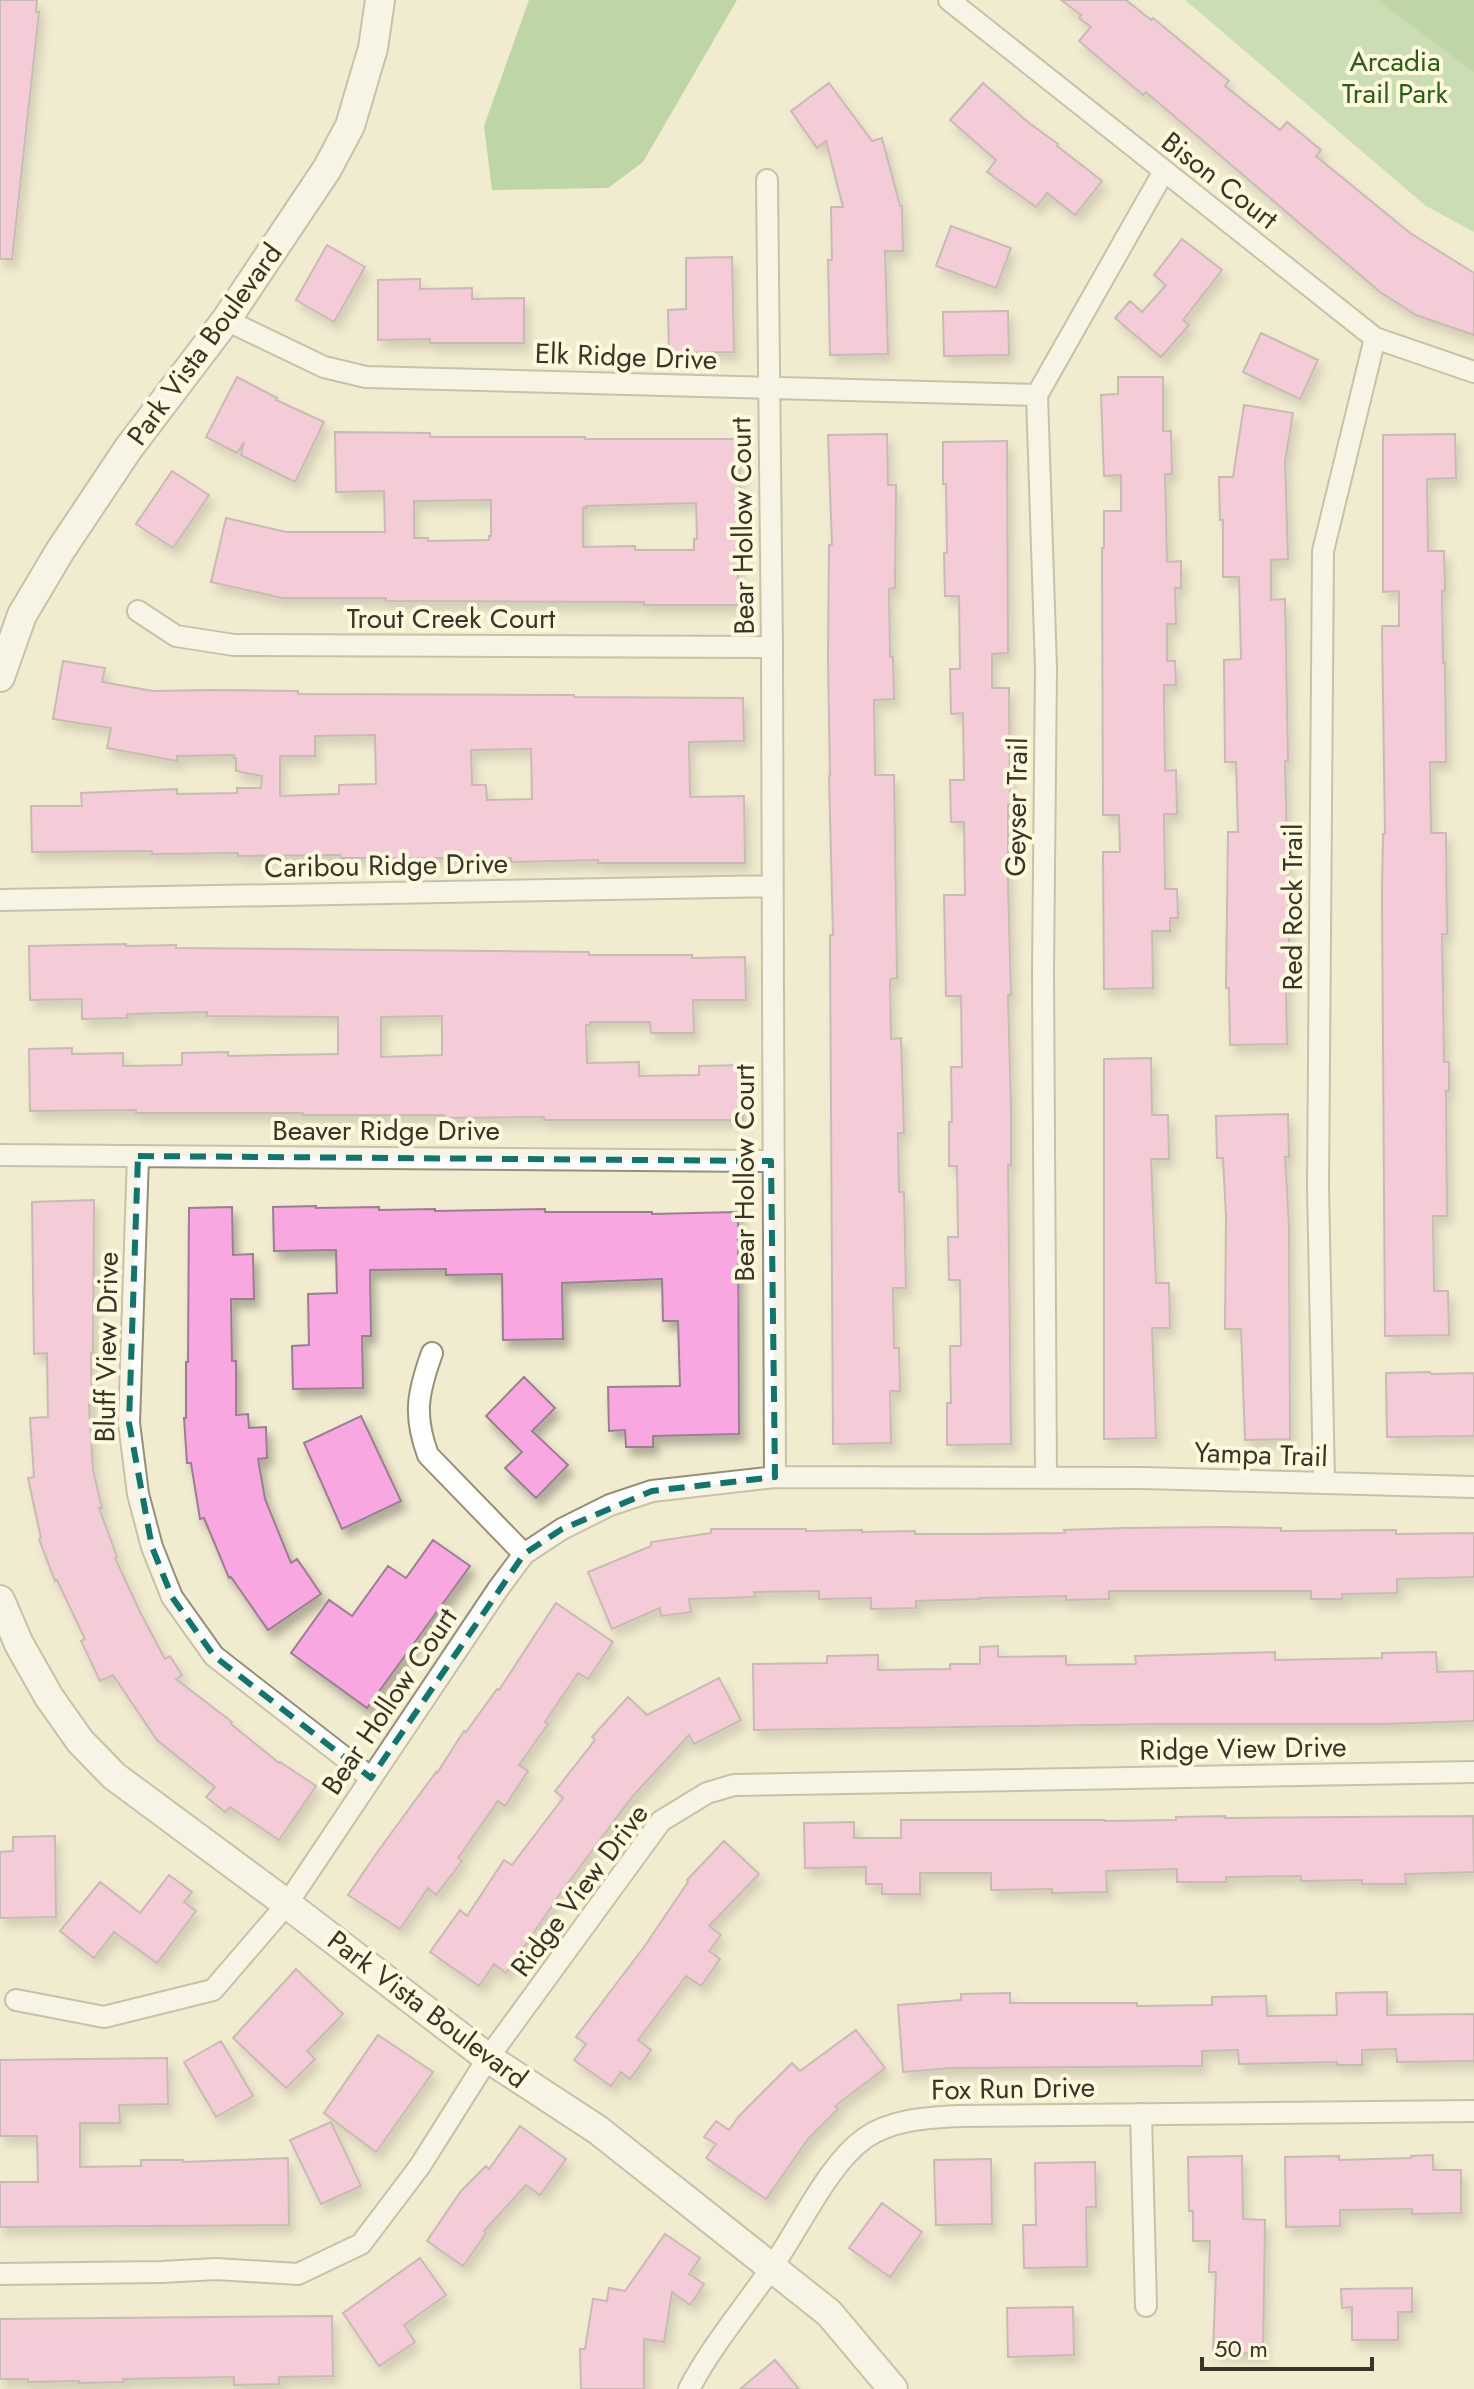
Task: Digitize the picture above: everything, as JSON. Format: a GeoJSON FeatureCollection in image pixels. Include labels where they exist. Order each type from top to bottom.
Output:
{"type":"FeatureCollection","features":[{"type":"Feature","properties":{"kind":"street","name":"Park Vista Boulevard"},"geometry":{"type":"LineString","coordinates":[[0,677],[22,615],[60,551],[128,449],[226,320],[327,169],[350,126],[373,48],[380,0]]}},
{"type":"Feature","properties":{"kind":"street","name":"Bison Court"},"geometry":{"type":"LineString","coordinates":[[949,0],[1375,338],[1474,372]]}},
{"type":"Feature","properties":{"kind":"street"},"geometry":{"type":"LineString","coordinates":[[1037,395],[1164,171]]}},
{"type":"Feature","properties":{"kind":"street","name":"Bear Hollow Court"},"geometry":{"type":"LineString","coordinates":[[16,2000],[104,2017],[213,1990],[287,1904],[524,1554],[562,1529],[610,1505],[652,1491],[775,1477],[767,180]]}},
{"type":"Feature","properties":{"kind":"street","name":"Elk Ridge Drive"},"geometry":{"type":"LineString","coordinates":[[226,320],[324,367],[366,377],[1037,395]]}},
{"type":"Feature","properties":{"kind":"street","name":"Red Rock Trail"},"geometry":{"type":"LineString","coordinates":[[1324,1483],[1318,1187],[1323,551],[1375,338]]}},
{"type":"Feature","properties":{"kind":"street","name":"Geyser Trail"},"geometry":{"type":"LineString","coordinates":[[1037,395],[1046,668],[1043,971],[1046,1477]]}},
{"type":"Feature","properties":{"kind":"street","name":"Trout Creek Court"},"geometry":{"type":"LineString","coordinates":[[138,611],[176,636],[234,645],[772,647]]}},
{"type":"Feature","properties":{"kind":"street","name":"Caribou Ridge Drive"},"geometry":{"type":"LineString","coordinates":[[0,900],[772,886]]}},
{"type":"Feature","properties":{"kind":"street","name":"Beaver Ridge Drive"},"geometry":{"type":"LineString","coordinates":[[0,1155],[771,1161]]}},
{"type":"Feature","properties":{"kind":"street","name":"Bluff View Drive"},"geometry":{"type":"LineString","coordinates":[[138,1156],[129,1423],[138,1494],[152,1547],[172,1597],[214,1656],[371,1778]]}},
{"type":"Feature","properties":{"kind":"street"},"geometry":{"type":"LineString","coordinates":[[432,1353],[417,1405],[420,1434],[428,1455],[524,1554]]}},
{"type":"Feature","properties":{"kind":"street","name":"Yampa Trail"},"geometry":{"type":"LineString","coordinates":[[775,1477],[1046,1477],[1474,1487]]}},
{"type":"Feature","properties":{"kind":"street","name":"Park Vista Boulevard"},"geometry":{"type":"LineString","coordinates":[[0,1600],[19,1644],[49,1697],[80,1741],[114,1776],[488,2058],[598,2130],[829,2313],[893,2389]]}},
{"type":"Feature","properties":{"kind":"street","name":"Ridge View Drive"},"geometry":{"type":"LineString","coordinates":[[0,2274],[216,2269],[298,2274],[361,2244],[420,2166],[488,2058],[661,1821],[707,1793],[734,1785],[1474,1772]]}},
{"type":"Feature","properties":{"kind":"street","name":"Fox Run Drive"},"geometry":{"type":"LineString","coordinates":[[689,2389],[704,2360],[772,2268],[843,2156],[868,2136],[908,2119],[1474,2111]]}},
{"type":"Feature","properties":{"kind":"street"},"geometry":{"type":"LineString","coordinates":[[1141,2114],[1146,2306]]}},
{"type":"Feature","properties":{"kind":"highlighted area"},"geometry":{"type":"Polygon","coordinates":[[[138,1156],[771,1161],[775,1477],[652,1491],[562,1529],[524,1554],[371,1778],[214,1656],[172,1597],[152,1547],[129,1423],[138,1156]]]}},
{"type":"Feature","properties":{"kind":"green space"},"geometry":{"type":"Polygon","coordinates":[[[529,0],[737,0],[643,162],[608,188],[492,190],[484,126],[529,0]]]}},
{"type":"Feature","properties":{"kind":"green space","name":"Arcadia Trail Park"},"geometry":{"type":"Polygon","coordinates":[[[1185,0],[1474,0],[1474,232],[1426,206],[1185,0]]]}},
{"type":"Feature","properties":{"kind":"green space"},"geometry":{"type":"Polygon","coordinates":[[[1378,0],[1474,0],[1474,72],[1378,0]]]}},
{"type":"Feature","properties":{"kind":"building"},"geometry":{"type":"Polygon","coordinates":[[[0,0],[37,0],[36,12],[39,12],[12,259],[0,259],[0,0]]]}},
{"type":"Feature","properties":{"kind":"building"},"geometry":{"type":"Polygon","coordinates":[[[1061,0],[1126,0],[1151,20],[1153,18],[1229,81],[1225,86],[1280,130],[1287,122],[1321,150],[1316,156],[1410,233],[1474,273],[1474,335],[1416,315],[1380,292],[1146,92],[1143,95],[1079,41],[1091,27],[1061,0]]]}},
{"type":"Feature","properties":{"kind":"building"},"geometry":{"type":"Polygon","coordinates":[[[829,83],[872,141],[882,138],[902,206],[903,251],[885,251],[888,354],[830,355],[828,260],[832,260],[831,207],[843,207],[826,141],[817,148],[791,111],[829,83]]]}},
{"type":"Feature","properties":{"kind":"building"},"geometry":{"type":"Polygon","coordinates":[[[983,83],[1102,181],[1075,215],[1047,193],[1036,207],[987,172],[996,160],[950,120],[983,83]]]}},
{"type":"Feature","properties":{"kind":"building"},"geometry":{"type":"Polygon","coordinates":[[[951,226],[1011,248],[996,288],[936,266],[951,226]]]}},
{"type":"Feature","properties":{"kind":"building"},"geometry":{"type":"Polygon","coordinates":[[[1182,239],[1222,270],[1183,320],[1189,325],[1161,357],[1115,318],[1130,301],[1142,312],[1166,285],[1154,275],[1182,239]]]}},
{"type":"Feature","properties":{"kind":"building"},"geometry":{"type":"Polygon","coordinates":[[[327,245],[365,267],[334,322],[296,300],[327,245]]]}},
{"type":"Feature","properties":{"kind":"building"},"geometry":{"type":"Polygon","coordinates":[[[732,257],[734,352],[669,353],[668,310],[686,309],[686,258],[732,257]]]}},
{"type":"Feature","properties":{"kind":"building"},"geometry":{"type":"Polygon","coordinates":[[[420,279],[420,289],[472,288],[472,299],[524,298],[524,343],[378,340],[378,280],[420,279]]]}},
{"type":"Feature","properties":{"kind":"building"},"geometry":{"type":"Polygon","coordinates":[[[1008,311],[1009,355],[944,356],[943,312],[1008,311]]]}},
{"type":"Feature","properties":{"kind":"building"},"geometry":{"type":"Polygon","coordinates":[[[1261,333],[1318,360],[1300,399],[1243,372],[1261,333]]]}},
{"type":"Feature","properties":{"kind":"building"},"geometry":{"type":"Polygon","coordinates":[[[237,377],[276,400],[324,422],[295,482],[241,455],[244,442],[237,453],[206,437],[237,377]]]}},
{"type":"Feature","properties":{"kind":"building"},"geometry":{"type":"Polygon","coordinates":[[[1118,377],[1163,377],[1163,431],[1171,431],[1172,474],[1165,474],[1167,562],[1181,561],[1181,588],[1175,588],[1176,624],[1167,624],[1167,661],[1175,661],[1176,685],[1164,685],[1165,771],[1176,770],[1177,814],[1164,814],[1165,889],[1177,889],[1178,918],[1170,918],[1170,931],[1152,931],[1153,988],[1104,989],[1103,852],[1120,852],[1119,815],[1103,815],[1102,548],[1104,511],[1121,511],[1121,475],[1104,476],[1101,395],[1118,394],[1118,377]]]}},
{"type":"Feature","properties":{"kind":"building"},"geometry":{"type":"Polygon","coordinates":[[[1244,405],[1293,413],[1285,461],[1288,559],[1271,560],[1271,600],[1285,599],[1289,931],[1287,1044],[1230,1045],[1229,988],[1226,988],[1228,832],[1238,832],[1236,762],[1225,762],[1224,660],[1241,659],[1239,577],[1223,577],[1219,477],[1233,477],[1244,405]]]}},
{"type":"Feature","properties":{"kind":"building"},"geometry":{"type":"Polygon","coordinates":[[[335,432],[430,433],[430,437],[739,439],[738,605],[282,598],[211,582],[226,518],[286,532],[385,532],[384,491],[336,492],[335,432]],[[491,500],[414,501],[414,538],[428,538],[428,541],[489,540],[491,500]],[[696,503],[586,506],[583,508],[583,547],[635,546],[635,550],[694,550],[694,539],[697,539],[696,503]]]}},
{"type":"Feature","properties":{"kind":"building"},"geometry":{"type":"Polygon","coordinates":[[[887,434],[888,485],[896,485],[895,588],[889,589],[894,699],[874,700],[875,775],[894,775],[897,978],[890,979],[891,1039],[901,1038],[904,1133],[898,1133],[899,1192],[904,1192],[906,1288],[893,1288],[894,1348],[899,1348],[900,1391],[890,1391],[891,1443],[833,1444],[830,935],[833,935],[828,658],[829,545],[832,545],[828,435],[887,434]]]}},
{"type":"Feature","properties":{"kind":"building"},"geometry":{"type":"Polygon","coordinates":[[[1455,434],[1456,478],[1427,479],[1428,551],[1444,551],[1446,762],[1430,762],[1431,833],[1446,833],[1447,934],[1442,934],[1444,1062],[1449,1062],[1449,1091],[1446,1091],[1447,1216],[1433,1216],[1434,1291],[1448,1291],[1449,1335],[1385,1336],[1382,626],[1399,626],[1399,591],[1383,592],[1383,435],[1455,434]]]}},
{"type":"Feature","properties":{"kind":"building"},"geometry":{"type":"Polygon","coordinates":[[[1007,441],[1008,653],[992,654],[992,688],[1009,688],[1011,1444],[947,1445],[947,1403],[951,1403],[950,1346],[961,1346],[960,1280],[949,1280],[948,1237],[958,1237],[957,1166],[949,1166],[951,1067],[962,1067],[961,996],[946,996],[944,895],[965,895],[964,822],[951,822],[950,780],[964,780],[963,713],[951,714],[950,669],[960,669],[959,596],[945,596],[944,553],[947,553],[943,442],[1007,441]]]}},
{"type":"Feature","properties":{"kind":"building"},"geometry":{"type":"Polygon","coordinates":[[[172,471],[209,495],[173,548],[136,524],[172,471]]]}},
{"type":"Feature","properties":{"kind":"building"},"geometry":{"type":"Polygon","coordinates":[[[63,661],[105,668],[102,682],[153,691],[743,698],[744,741],[689,742],[690,797],[744,796],[745,863],[511,862],[511,858],[238,856],[238,853],[152,854],[152,851],[32,852],[31,806],[82,806],[81,793],[177,789],[177,794],[237,793],[237,788],[261,788],[262,776],[236,771],[234,755],[177,756],[177,761],[107,748],[111,728],[53,719],[63,661]],[[375,735],[315,736],[315,756],[280,756],[280,796],[339,794],[339,785],[376,784],[375,735]],[[531,749],[471,750],[472,785],[486,785],[487,800],[532,799],[531,749]]]}},
{"type":"Feature","properties":{"kind":"building"},"geometry":{"type":"Polygon","coordinates":[[[126,944],[176,945],[176,948],[589,952],[589,955],[745,957],[746,1000],[693,1000],[694,1033],[651,1033],[650,1022],[590,1022],[586,1025],[587,1063],[639,1062],[639,1076],[699,1075],[699,1066],[742,1065],[743,1120],[544,1120],[544,1117],[444,1118],[444,1115],[30,1111],[29,1049],[72,1048],[72,1054],[123,1053],[123,1066],[182,1065],[182,1053],[228,1052],[228,1056],[338,1054],[338,1017],[207,1016],[207,1012],[127,1014],[127,1018],[82,1019],[82,999],[30,1000],[29,946],[126,944]],[[442,1016],[381,1017],[381,1057],[442,1055],[442,1016]]]}},
{"type":"Feature","properties":{"kind":"building"},"geometry":{"type":"Polygon","coordinates":[[[1151,1058],[1152,1115],[1168,1115],[1169,1159],[1151,1159],[1156,1283],[1169,1283],[1170,1328],[1152,1328],[1156,1438],[1104,1439],[1104,1059],[1151,1058]]]}},
{"type":"Feature","properties":{"kind":"building"},"geometry":{"type":"Polygon","coordinates":[[[1288,1114],[1289,1157],[1285,1157],[1289,1226],[1290,1439],[1245,1440],[1241,1329],[1225,1329],[1226,1216],[1223,1158],[1217,1158],[1216,1116],[1288,1114]]]}},
{"type":"Feature","properties":{"kind":"building"},"geometry":{"type":"Polygon","coordinates":[[[94,1200],[92,1405],[89,1405],[93,1470],[102,1508],[99,1508],[115,1558],[140,1612],[165,1659],[170,1656],[182,1675],[176,1679],[279,1763],[316,1786],[279,1840],[230,1807],[225,1812],[206,1797],[215,1787],[157,1740],[113,1675],[100,1681],[81,1641],[85,1639],[55,1581],[39,1539],[28,1478],[34,1477],[30,1418],[48,1417],[47,1353],[34,1354],[32,1202],[94,1200]]]}},
{"type":"Feature","properties":{"kind":"building"},"geometry":{"type":"Polygon","coordinates":[[[232,1207],[233,1255],[253,1254],[254,1299],[231,1299],[236,1415],[248,1414],[249,1428],[266,1427],[267,1458],[258,1459],[265,1499],[291,1563],[297,1559],[321,1594],[268,1630],[229,1578],[204,1518],[200,1519],[191,1463],[187,1463],[184,1418],[188,1362],[189,1208],[232,1207]]]}},
{"type":"Feature","properties":{"kind":"building"},"geometry":{"type":"Polygon","coordinates":[[[273,1207],[435,1211],[738,1212],[739,1434],[653,1436],[653,1447],[626,1447],[625,1430],[609,1431],[608,1387],[680,1386],[678,1321],[663,1321],[662,1279],[562,1283],[563,1339],[503,1340],[502,1274],[446,1275],[446,1269],[370,1270],[371,1336],[362,1336],[363,1388],[293,1389],[292,1346],[309,1345],[308,1294],[337,1293],[336,1250],[274,1251],[273,1207]]]}},
{"type":"Feature","properties":{"kind":"building"},"geometry":{"type":"Polygon","coordinates":[[[1386,1373],[1474,1373],[1474,1436],[1387,1437],[1386,1373]]]}},
{"type":"Feature","properties":{"kind":"building"},"geometry":{"type":"Polygon","coordinates":[[[524,1377],[555,1408],[532,1431],[568,1465],[536,1498],[505,1468],[522,1452],[486,1416],[524,1377]]]}},
{"type":"Feature","properties":{"kind":"building"},"geometry":{"type":"Polygon","coordinates":[[[361,1416],[401,1501],[342,1529],[304,1443],[361,1416]]]}},
{"type":"Feature","properties":{"kind":"building"},"geometry":{"type":"Polygon","coordinates":[[[1281,1528],[1281,1531],[1396,1530],[1396,1534],[1474,1533],[1474,1577],[1397,1579],[1397,1593],[1342,1594],[1342,1599],[1311,1599],[1311,1591],[1109,1591],[1109,1599],[1066,1600],[1066,1596],[979,1598],[916,1601],[916,1608],[871,1609],[871,1598],[819,1599],[819,1591],[754,1592],[755,1597],[689,1599],[691,1612],[661,1616],[660,1608],[612,1629],[588,1572],[651,1546],[651,1542],[711,1533],[711,1529],[978,1534],[1281,1528]]]}},
{"type":"Feature","properties":{"kind":"building"},"geometry":{"type":"Polygon","coordinates":[[[433,1540],[470,1566],[367,1708],[291,1653],[329,1600],[352,1616],[388,1566],[406,1578],[433,1540]]]}},
{"type":"Feature","properties":{"kind":"building"},"geometry":{"type":"Polygon","coordinates":[[[556,1603],[613,1642],[588,1679],[578,1673],[545,1722],[548,1724],[519,1765],[528,1771],[505,1806],[498,1801],[458,1858],[462,1861],[436,1895],[428,1888],[400,1929],[348,1895],[464,1731],[499,1690],[556,1603]]]}},
{"type":"Feature","properties":{"kind":"building"},"geometry":{"type":"Polygon","coordinates":[[[998,1646],[998,1657],[1066,1656],[1066,1665],[1136,1664],[1135,1656],[1275,1652],[1275,1660],[1382,1658],[1382,1653],[1436,1652],[1437,1672],[1474,1671],[1474,1721],[754,1730],[753,1664],[827,1663],[827,1656],[878,1655],[878,1670],[950,1669],[950,1664],[980,1664],[980,1647],[998,1646]]]}},
{"type":"Feature","properties":{"kind":"building"},"geometry":{"type":"Polygon","coordinates":[[[719,1678],[741,1720],[694,1744],[689,1735],[632,1797],[506,1973],[494,1964],[479,1986],[430,1952],[460,1910],[467,1916],[504,1860],[512,1865],[563,1798],[555,1791],[595,1740],[592,1737],[628,1697],[647,1715],[719,1678]]]}},
{"type":"Feature","properties":{"kind":"building"},"geometry":{"type":"Polygon","coordinates":[[[1225,1816],[1473,1816],[1474,1872],[1405,1874],[1406,1884],[1362,1884],[1362,1880],[1301,1881],[1301,1876],[1226,1877],[1226,1882],[1177,1882],[1177,1869],[1106,1871],[1107,1892],[1052,1893],[1052,1889],[991,1890],[991,1873],[920,1873],[920,1894],[882,1894],[882,1884],[866,1884],[866,1867],[805,1868],[804,1823],[854,1822],[854,1838],[901,1838],[901,1820],[1105,1821],[1225,1816]]]}},
{"type":"Feature","properties":{"kind":"building"},"geometry":{"type":"Polygon","coordinates":[[[55,1836],[56,1917],[0,1918],[0,1852],[13,1851],[13,1837],[55,1836]]]}},
{"type":"Feature","properties":{"kind":"building"},"geometry":{"type":"Polygon","coordinates":[[[724,1841],[759,1874],[709,1926],[721,1935],[709,1951],[720,1959],[701,1986],[686,1976],[638,2040],[651,2050],[630,2079],[621,2072],[611,2086],[574,2060],[586,2044],[576,2037],[644,1947],[687,1880],[724,1841]]]}},
{"type":"Feature","properties":{"kind":"building"},"geometry":{"type":"Polygon","coordinates":[[[169,1875],[192,1892],[184,1902],[196,1911],[157,1963],[114,1932],[94,1958],[60,1931],[100,1882],[140,1913],[169,1875]]]}},
{"type":"Feature","properties":{"kind":"building"},"geometry":{"type":"Polygon","coordinates":[[[296,1969],[343,2014],[307,2051],[315,2059],[286,2088],[233,2038],[296,1969]]]}},
{"type":"Feature","properties":{"kind":"building"},"geometry":{"type":"Polygon","coordinates":[[[1387,1992],[1387,2015],[1474,2014],[1474,2061],[1397,2062],[1396,2049],[1362,2050],[1362,2065],[1337,2065],[1337,2062],[1239,2064],[1238,2050],[1202,2051],[1202,2066],[952,2068],[903,2072],[898,2005],[961,2000],[961,1994],[1010,1993],[1010,2003],[1137,2003],[1137,2006],[1212,2005],[1212,1997],[1266,1996],[1267,2016],[1337,2015],[1336,1993],[1387,1992]]]}},
{"type":"Feature","properties":{"kind":"building"},"geometry":{"type":"Polygon","coordinates":[[[856,2030],[885,2068],[835,2106],[838,2109],[808,2139],[766,2199],[706,2158],[716,2144],[704,2137],[716,2121],[729,2130],[792,2063],[800,2071],[856,2030]]]}},
{"type":"Feature","properties":{"kind":"building"},"geometry":{"type":"Polygon","coordinates":[[[378,2035],[433,2072],[376,2152],[324,2113],[378,2035]]]}},
{"type":"Feature","properties":{"kind":"building"},"geometry":{"type":"Polygon","coordinates":[[[221,2041],[253,2096],[216,2117],[184,2062],[221,2041]]]}},
{"type":"Feature","properties":{"kind":"building"},"geometry":{"type":"Polygon","coordinates":[[[167,2058],[168,2104],[119,2105],[120,2123],[80,2123],[80,2167],[141,2166],[141,2160],[183,2162],[288,2158],[289,2225],[0,2227],[0,2182],[38,2182],[37,2136],[0,2136],[0,2060],[167,2058]]]}},
{"type":"Feature","properties":{"kind":"building"},"geometry":{"type":"Polygon","coordinates":[[[331,2122],[361,2186],[321,2204],[290,2140],[331,2122]]]}},
{"type":"Feature","properties":{"kind":"building"},"geometry":{"type":"Polygon","coordinates":[[[520,2126],[566,2159],[540,2195],[526,2185],[484,2231],[486,2233],[463,2266],[427,2241],[461,2191],[486,2166],[489,2169],[520,2126]]]}},
{"type":"Feature","properties":{"kind":"building"},"geometry":{"type":"Polygon","coordinates":[[[1433,2155],[1433,2170],[1461,2170],[1461,2213],[1412,2214],[1412,2209],[1340,2210],[1340,2226],[1286,2227],[1285,2157],[1339,2156],[1339,2160],[1433,2155]]]}},
{"type":"Feature","properties":{"kind":"building"},"geometry":{"type":"Polygon","coordinates":[[[1242,2156],[1243,2219],[1265,2220],[1263,2354],[1213,2352],[1216,2272],[1209,2272],[1210,2241],[1193,2241],[1193,2211],[1189,2211],[1188,2157],[1242,2156]]]}},
{"type":"Feature","properties":{"kind":"building"},"geometry":{"type":"Polygon","coordinates":[[[991,2159],[992,2224],[936,2225],[934,2160],[991,2159]]]}},
{"type":"Feature","properties":{"kind":"building"},"geometry":{"type":"Polygon","coordinates":[[[1095,2162],[1096,2207],[1086,2207],[1087,2267],[1024,2268],[1023,2225],[1036,2225],[1035,2163],[1095,2162]]]}},
{"type":"Feature","properties":{"kind":"building"},"geometry":{"type":"Polygon","coordinates":[[[882,2203],[922,2232],[890,2277],[849,2248],[882,2203]]]}},
{"type":"Feature","properties":{"kind":"building"},"geometry":{"type":"Polygon","coordinates":[[[665,2234],[700,2258],[689,2274],[704,2284],[690,2305],[672,2292],[664,2342],[644,2339],[644,2389],[581,2389],[580,2349],[585,2349],[593,2299],[607,2301],[609,2288],[625,2291],[665,2234]]]}},
{"type":"Feature","properties":{"kind":"building"},"geometry":{"type":"Polygon","coordinates":[[[420,2258],[446,2295],[404,2325],[415,2342],[379,2366],[343,2313],[420,2258]]]}},
{"type":"Feature","properties":{"kind":"building"},"geometry":{"type":"Polygon","coordinates":[[[1412,2288],[1412,2312],[1398,2312],[1398,2340],[1352,2340],[1352,2307],[1342,2308],[1341,2289],[1412,2288]]]}},
{"type":"Feature","properties":{"kind":"building"},"geometry":{"type":"Polygon","coordinates":[[[1073,2307],[1074,2355],[1008,2357],[1007,2308],[1073,2307]]]}},
{"type":"Feature","properties":{"kind":"building"},"geometry":{"type":"Polygon","coordinates":[[[332,2316],[333,2376],[279,2377],[279,2384],[234,2385],[234,2377],[79,2383],[0,2379],[0,2319],[332,2316]]]}},
{"type":"Feature","properties":{"kind":"building"},"geometry":{"type":"Polygon","coordinates":[[[775,2360],[799,2389],[740,2389],[775,2360]]]}}]}
